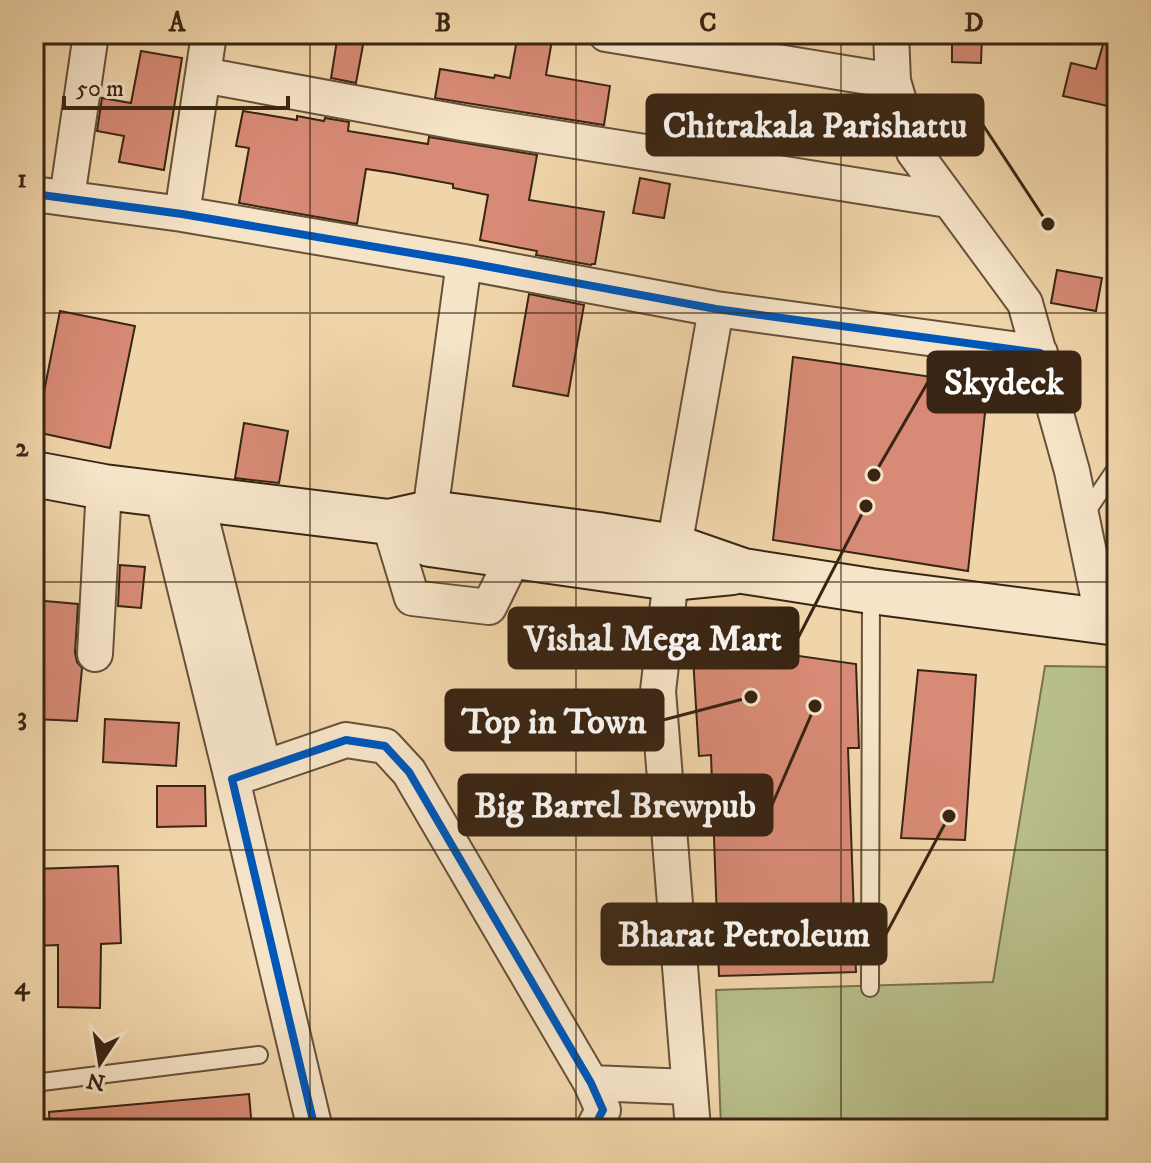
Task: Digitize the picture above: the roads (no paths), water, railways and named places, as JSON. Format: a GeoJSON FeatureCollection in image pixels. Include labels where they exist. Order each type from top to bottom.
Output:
{"type":"FeatureCollection","features":[{"type":"Feature","properties":{"kind":"main road"},"geometry":{"type":"LineString","coordinates":[[34,474],[104,487],[416,526],[871,591],[1110,621]]}},
{"type":"Feature","properties":{"kind":"main road"},"geometry":{"type":"LineString","coordinates":[[416,526],[514,556],[672,563]]}},
{"type":"Feature","properties":{"kind":"street"},"geometry":{"type":"LineString","coordinates":[[91,34],[50,196],[182,214],[716,309],[1040,353]]}},
{"type":"Feature","properties":{"kind":"street"},"geometry":{"type":"LineString","coordinates":[[182,214],[209,34]]}},
{"type":"Feature","properties":{"kind":"street"},"geometry":{"type":"LineString","coordinates":[[606,34],[893,81]]}},
{"type":"Feature","properties":{"kind":"street"},"geometry":{"type":"LineString","coordinates":[[891,34],[893,81],[914,152],[1025,303],[1110,621]]}},
{"type":"Feature","properties":{"kind":"street"},"geometry":{"type":"LineString","coordinates":[[203,75],[468,124],[948,200]]}},
{"type":"Feature","properties":{"kind":"street"},"geometry":{"type":"LineString","coordinates":[[464,262],[416,526],[412,598],[489,607],[514,556]]}},
{"type":"Feature","properties":{"kind":"street"},"geometry":{"type":"LineString","coordinates":[[693,1129],[658,691],[672,563],[716,309]]}},
{"type":"Feature","properties":{"kind":"street"},"geometry":{"type":"LineString","coordinates":[[95,654],[104,487]]}},
{"type":"Feature","properties":{"kind":"street"},"geometry":{"type":"LineString","coordinates":[[179,496],[248,773],[315,1129]]}},
{"type":"Feature","properties":{"kind":"street"},"geometry":{"type":"LineString","coordinates":[[248,773],[346,740],[385,746],[409,772],[591,1083],[603,1110],[593,1129]]}},
{"type":"Feature","properties":{"kind":"street"},"geometry":{"type":"LineString","coordinates":[[591,1083],[689,1087]]}},
{"type":"Feature","properties":{"kind":"lane"},"geometry":{"type":"LineString","coordinates":[[1082,518],[1117,467]]}},
{"type":"Feature","properties":{"kind":"lane"},"geometry":{"type":"LineString","coordinates":[[870,988],[871,591]]}},
{"type":"Feature","properties":{"kind":"lane"},"geometry":{"type":"LineString","coordinates":[[34,1083],[259,1055]]}},
{"type":"Feature","properties":{"kind":"place","name":"Chitrakala Parishattu"},"geometry":{"type":"Point","coordinates":[1048,224]}},
{"type":"Feature","properties":{"kind":"place","name":"Skydeck"},"geometry":{"type":"Point","coordinates":[874,475]}},
{"type":"Feature","properties":{"kind":"place","name":"Vishal Mega Mart"},"geometry":{"type":"Point","coordinates":[866,506]}},
{"type":"Feature","properties":{"kind":"place","name":"Top in Town"},"geometry":{"type":"Point","coordinates":[751,697]}},
{"type":"Feature","properties":{"kind":"place","name":"Big Barrel Brewpub"},"geometry":{"type":"Point","coordinates":[815,706]}},
{"type":"Feature","properties":{"kind":"place","name":"Bharat Petroleum"},"geometry":{"type":"Point","coordinates":[949,816]}}]}
